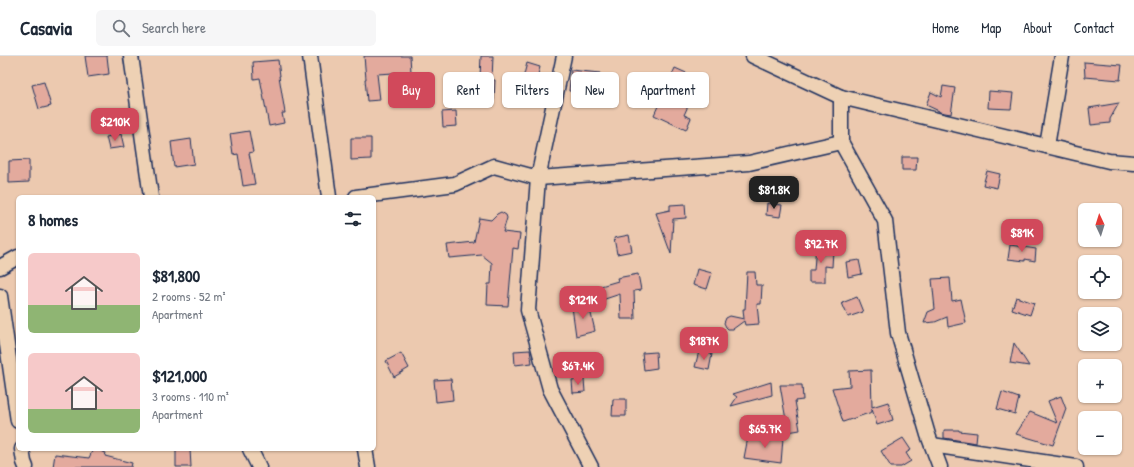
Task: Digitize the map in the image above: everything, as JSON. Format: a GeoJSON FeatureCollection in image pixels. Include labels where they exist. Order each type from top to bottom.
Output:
{"type":"FeatureCollection","features":[{"type":"Feature","properties":{"kind":"street"},"geometry":{"type":"LineString","coordinates":[[131,56],[151,195]]}},
{"type":"Feature","properties":{"kind":"street"},"geometry":{"type":"LineString","coordinates":[[310,56],[329,195]]}},
{"type":"Feature","properties":{"kind":"street"},"geometry":{"type":"LineString","coordinates":[[564,56],[538,178],[528,310],[550,389],[590,467]]}},
{"type":"Feature","properties":{"kind":"street"},"geometry":{"type":"LineString","coordinates":[[753,56],[841,97],[1109,160],[1134,162]]}},
{"type":"Feature","properties":{"kind":"street"},"geometry":{"type":"LineString","coordinates":[[1047,146],[1062,56]]}},
{"type":"Feature","properties":{"kind":"street"},"geometry":{"type":"LineString","coordinates":[[841,97],[841,142],[885,221],[898,333],[940,467]]}},
{"type":"Feature","properties":{"kind":"street"},"geometry":{"type":"LineString","coordinates":[[371,195],[455,184],[494,166],[538,178],[749,163],[841,142]]}},
{"type":"Feature","properties":{"kind":"street"},"geometry":{"type":"LineString","coordinates":[[0,267],[16,258]]}},
{"type":"Feature","properties":{"kind":"street"},"geometry":{"type":"LineString","coordinates":[[0,296],[16,407]]}},
{"type":"Feature","properties":{"kind":"street"},"geometry":{"type":"LineString","coordinates":[[932,445],[1076,467]]}},
{"type":"Feature","properties":{"kind":"street"},"geometry":{"type":"LineString","coordinates":[[22,451],[26,467]]}},
{"type":"Feature","properties":{"kind":"street"},"geometry":{"type":"LineString","coordinates":[[251,451],[259,467]]}},
{"type":"Feature","properties":{"kind":"street"},"geometry":{"type":"LineString","coordinates":[[365,451],[368,467]]}},
{"type":"Feature","properties":{"kind":"building"},"geometry":{"type":"Polygon","coordinates":[[[85,56],[107,56],[109,74],[88,77],[85,56]]]}},
{"type":"Feature","properties":{"kind":"building"},"geometry":{"type":"Polygon","coordinates":[[[364,56],[410,56],[411,72],[388,72],[388,73],[377,74],[380,100],[367,101],[364,56]]]}},
{"type":"Feature","properties":{"kind":"building"},"geometry":{"type":"Polygon","coordinates":[[[481,56],[493,56],[492,72],[480,72],[481,56]]]}},
{"type":"Feature","properties":{"kind":"building"},"geometry":{"type":"Polygon","coordinates":[[[278,60],[285,113],[282,113],[284,123],[269,126],[260,78],[254,79],[253,62],[278,60]]]}},
{"type":"Feature","properties":{"kind":"building"},"geometry":{"type":"Polygon","coordinates":[[[1084,62],[1122,65],[1120,80],[1085,77],[1084,62]]]}},
{"type":"Feature","properties":{"kind":"building"},"geometry":{"type":"Polygon","coordinates":[[[527,63],[540,67],[539,72],[525,72],[527,63]]]}},
{"type":"Feature","properties":{"kind":"building"},"geometry":{"type":"Polygon","coordinates":[[[675,68],[684,72],[673,72],[675,68]]]}},
{"type":"Feature","properties":{"kind":"building"},"geometry":{"type":"Polygon","coordinates":[[[571,70],[590,72],[571,72],[571,91],[569,91],[571,70]]]}},
{"type":"Feature","properties":{"kind":"building"},"geometry":{"type":"Polygon","coordinates":[[[44,82],[51,106],[39,109],[32,85],[44,82]]]}},
{"type":"Feature","properties":{"kind":"building"},"geometry":{"type":"Polygon","coordinates":[[[943,86],[955,88],[951,114],[939,112],[926,105],[931,92],[941,97],[943,86]]]}},
{"type":"Feature","properties":{"kind":"building"},"geometry":{"type":"Polygon","coordinates":[[[989,91],[1013,93],[1011,109],[988,108],[989,91]]]}},
{"type":"Feature","properties":{"kind":"building"},"geometry":{"type":"Polygon","coordinates":[[[1119,103],[1110,119],[1110,123],[1091,125],[1089,108],[1119,103]]]}},
{"type":"Feature","properties":{"kind":"building"},"geometry":{"type":"Polygon","coordinates":[[[657,108],[687,108],[684,115],[691,118],[686,130],[654,115],[657,108]]]}},
{"type":"Feature","properties":{"kind":"building"},"geometry":{"type":"Polygon","coordinates":[[[456,111],[457,126],[443,127],[442,112],[456,111]]]}},
{"type":"Feature","properties":{"kind":"building"},"geometry":{"type":"Polygon","coordinates":[[[249,131],[253,152],[249,153],[255,184],[243,186],[238,154],[233,155],[230,134],[249,131]]]}},
{"type":"Feature","properties":{"kind":"building"},"geometry":{"type":"Polygon","coordinates":[[[121,134],[124,147],[109,149],[106,137],[121,134]]]}},
{"type":"Feature","properties":{"kind":"building"},"geometry":{"type":"Polygon","coordinates":[[[351,138],[371,138],[371,159],[351,160],[351,138]]]}},
{"type":"Feature","properties":{"kind":"building"},"geometry":{"type":"Polygon","coordinates":[[[191,139],[194,164],[174,167],[171,142],[191,139]]]}},
{"type":"Feature","properties":{"kind":"building"},"geometry":{"type":"Polygon","coordinates":[[[902,157],[917,157],[916,170],[902,170],[902,157]]]}},
{"type":"Feature","properties":{"kind":"building"},"geometry":{"type":"Polygon","coordinates":[[[29,160],[29,182],[9,183],[9,161],[29,160]]]}},
{"type":"Feature","properties":{"kind":"building"},"geometry":{"type":"Polygon","coordinates":[[[987,171],[1000,174],[997,188],[983,185],[987,171]]]}},
{"type":"Feature","properties":{"kind":"building"},"geometry":{"type":"Polygon","coordinates":[[[767,203],[782,205],[780,217],[766,215],[767,203]]]}},
{"type":"Feature","properties":{"kind":"building"},"geometry":{"type":"Polygon","coordinates":[[[685,204],[686,218],[673,219],[671,254],[656,213],[670,210],[670,205],[685,204]]]}},
{"type":"Feature","properties":{"kind":"building"},"geometry":{"type":"Polygon","coordinates":[[[501,212],[506,215],[507,218],[503,232],[520,234],[518,249],[513,248],[508,306],[487,305],[488,284],[491,284],[492,263],[482,255],[449,258],[447,245],[474,242],[479,218],[491,220],[501,212]]]}},
{"type":"Feature","properties":{"kind":"building"},"geometry":{"type":"Polygon","coordinates":[[[629,235],[632,251],[617,254],[614,238],[629,235]]]}},
{"type":"Feature","properties":{"kind":"building"},"geometry":{"type":"Polygon","coordinates":[[[816,245],[825,245],[825,250],[833,250],[832,267],[825,266],[825,282],[809,282],[809,270],[814,270],[816,245]]]}},
{"type":"Feature","properties":{"kind":"building"},"geometry":{"type":"Polygon","coordinates":[[[1010,245],[1036,249],[1035,261],[1025,259],[1025,261],[1008,259],[1010,245]]]}},
{"type":"Feature","properties":{"kind":"building"},"geometry":{"type":"Polygon","coordinates":[[[859,260],[862,274],[848,277],[846,262],[859,260]]]}},
{"type":"Feature","properties":{"kind":"building"},"geometry":{"type":"Polygon","coordinates":[[[697,269],[712,273],[707,289],[693,285],[697,269]]]}},
{"type":"Feature","properties":{"kind":"building"},"geometry":{"type":"Polygon","coordinates":[[[747,272],[755,272],[756,285],[762,285],[761,304],[757,304],[759,324],[745,325],[744,321],[733,329],[728,329],[724,323],[726,318],[730,316],[744,319],[743,309],[745,309],[747,272]]]}},
{"type":"Feature","properties":{"kind":"building"},"geometry":{"type":"Polygon","coordinates":[[[638,274],[641,290],[634,291],[635,319],[621,319],[620,294],[599,301],[594,288],[618,281],[617,278],[638,274]]]}},
{"type":"Feature","properties":{"kind":"building"},"geometry":{"type":"Polygon","coordinates":[[[950,278],[952,301],[961,299],[966,323],[948,327],[947,317],[935,322],[924,323],[928,312],[935,309],[932,279],[950,278]]]}},
{"type":"Feature","properties":{"kind":"building"},"geometry":{"type":"Polygon","coordinates":[[[857,297],[863,312],[848,317],[842,303],[857,297]]]}},
{"type":"Feature","properties":{"kind":"building"},"geometry":{"type":"Polygon","coordinates":[[[1016,297],[1034,303],[1030,315],[1012,309],[1016,297]]]}},
{"type":"Feature","properties":{"kind":"building"},"geometry":{"type":"Polygon","coordinates":[[[589,305],[595,331],[576,336],[572,307],[589,305]]]}},
{"type":"Feature","properties":{"kind":"building"},"geometry":{"type":"Polygon","coordinates":[[[1014,343],[1029,366],[1010,363],[1014,343]]]}},
{"type":"Feature","properties":{"kind":"building"},"geometry":{"type":"Polygon","coordinates":[[[530,350],[532,363],[515,365],[514,351],[530,350]]]}},
{"type":"Feature","properties":{"kind":"building"},"geometry":{"type":"Polygon","coordinates":[[[699,351],[712,354],[709,370],[695,367],[699,351]]]}},
{"type":"Feature","properties":{"kind":"building"},"geometry":{"type":"Polygon","coordinates":[[[656,352],[657,368],[644,370],[642,353],[656,352]]]}},
{"type":"Feature","properties":{"kind":"building"},"geometry":{"type":"Polygon","coordinates":[[[401,353],[409,368],[394,377],[386,361],[401,353]]]}},
{"type":"Feature","properties":{"kind":"building"},"geometry":{"type":"Polygon","coordinates":[[[871,370],[872,407],[888,402],[893,420],[877,425],[872,409],[872,412],[843,422],[832,388],[850,386],[849,371],[871,370]]]}},
{"type":"Feature","properties":{"kind":"building"},"geometry":{"type":"Polygon","coordinates":[[[451,379],[453,400],[436,402],[434,380],[451,379]]]}},
{"type":"Feature","properties":{"kind":"building"},"geometry":{"type":"Polygon","coordinates":[[[584,379],[585,392],[573,393],[572,380],[584,379]]]}},
{"type":"Feature","properties":{"kind":"building"},"geometry":{"type":"Polygon","coordinates":[[[771,382],[772,395],[731,406],[737,397],[733,394],[771,382]]]}},
{"type":"Feature","properties":{"kind":"building"},"geometry":{"type":"Polygon","coordinates":[[[780,385],[802,385],[803,400],[795,401],[800,430],[788,432],[780,385]]]}},
{"type":"Feature","properties":{"kind":"building"},"geometry":{"type":"Polygon","coordinates":[[[1002,392],[1019,398],[1015,414],[997,409],[1002,392]]]}},
{"type":"Feature","properties":{"kind":"building"},"geometry":{"type":"Polygon","coordinates":[[[1061,396],[1066,409],[1053,445],[1016,434],[1030,412],[1057,423],[1048,401],[1061,396]]]}},
{"type":"Feature","properties":{"kind":"building"},"geometry":{"type":"Polygon","coordinates":[[[613,399],[626,399],[626,416],[612,416],[613,399]]]}},
{"type":"Feature","properties":{"kind":"building"},"geometry":{"type":"Polygon","coordinates":[[[944,430],[959,430],[977,433],[976,443],[944,438],[944,430]]]}},
{"type":"Feature","properties":{"kind":"building"},"geometry":{"type":"Polygon","coordinates":[[[766,436],[783,438],[781,463],[744,458],[748,437],[766,440],[766,436]]]}},
{"type":"Feature","properties":{"kind":"building"},"geometry":{"type":"Polygon","coordinates":[[[903,438],[911,450],[906,453],[911,461],[901,467],[891,467],[881,451],[903,438]]]}},
{"type":"Feature","properties":{"kind":"building"},"geometry":{"type":"Polygon","coordinates":[[[92,451],[101,451],[106,453],[105,456],[132,463],[131,467],[53,467],[55,454],[89,458],[92,451]]]}},
{"type":"Feature","properties":{"kind":"building"},"geometry":{"type":"Polygon","coordinates":[[[176,451],[190,451],[191,467],[176,467],[176,451]]]}}]}
